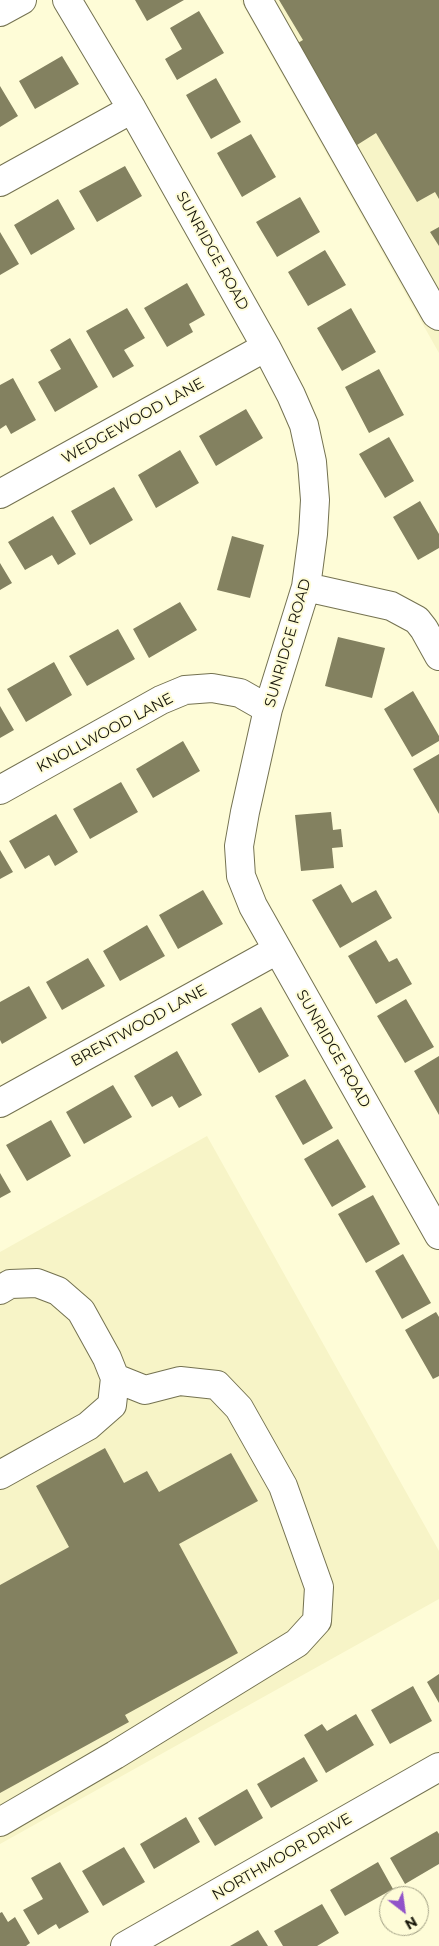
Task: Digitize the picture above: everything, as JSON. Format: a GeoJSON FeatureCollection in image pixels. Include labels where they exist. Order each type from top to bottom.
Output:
{"type":"FeatureCollection","features":[{"type":"Feature","properties":{"kind":"street"},"geometry":{"type":"LineString","coordinates":[[0,12],[22,0]]}},
{"type":"Feature","properties":{"kind":"street","name":"SUNRIDGE ROAD"},"geometry":{"type":"LineString","coordinates":[[67,0],[132,109],[266,347],[304,425],[312,462],[315,500],[313,534],[306,587],[268,709],[239,846],[241,876],[252,906],[439,1235]]}},
{"type":"Feature","properties":{"kind":"street"},"geometry":{"type":"LineString","coordinates":[[258,0],[436,314],[439,316]]}},
{"type":"Feature","properties":{"kind":"street"},"geometry":{"type":"LineString","coordinates":[[0,182],[132,109]]}},
{"type":"Feature","properties":{"kind":"street","name":"WEDGEWOOD LANE"},"geometry":{"type":"LineString","coordinates":[[0,494],[266,347]]}},
{"type":"Feature","properties":{"kind":"street"},"geometry":{"type":"LineString","coordinates":[[306,587],[391,606],[417,620],[439,656]]}},
{"type":"Feature","properties":{"kind":"street","name":"KNOLLWOOD LANE"},"geometry":{"type":"LineString","coordinates":[[0,790],[161,700],[185,690],[212,688],[240,693],[268,709]]}},
{"type":"Feature","properties":{"kind":"street","name":"BRENTWOOD LANE"},"geometry":{"type":"LineString","coordinates":[[0,1103],[277,950]]}},
{"type":"Feature","properties":{"kind":"street"},"geometry":{"type":"LineString","coordinates":[[0,1290],[10,1284],[37,1283],[58,1291],[81,1311],[107,1358],[115,1378],[112,1405],[88,1426],[0,1475]]}},
{"type":"Feature","properties":{"kind":"street"},"geometry":{"type":"LineString","coordinates":[[0,1822],[115,1755],[297,1643],[317,1621],[319,1587],[283,1486],[239,1408],[218,1385],[180,1380],[145,1390],[115,1378]]}},
{"type":"Feature","properties":{"kind":"street","name":"NORTHMOOR DRIVE"},"geometry":{"type":"LineString","coordinates":[[125,1946],[439,1767]]}},
{"type":"Feature","properties":{"kind":"shaded area"},"geometry":{"type":"Polygon","coordinates":[[[240,0],[439,0],[439,353],[240,0]]]}},
{"type":"Feature","properties":{"kind":"shaded area"},"geometry":{"type":"Polygon","coordinates":[[[207,1136],[439,1551],[439,1599],[0,1844],[0,1252],[207,1136]]]}},
{"type":"Feature","properties":{"kind":"building"},"geometry":{"type":"Polygon","coordinates":[[[135,0],[184,0],[147,21],[135,0]]]}},
{"type":"Feature","properties":{"kind":"building"},"geometry":{"type":"Polygon","coordinates":[[[279,0],[439,0],[439,199],[435,192],[417,202],[376,133],[357,145],[296,44],[303,40],[279,0]]]}},
{"type":"Feature","properties":{"kind":"building"},"geometry":{"type":"Polygon","coordinates":[[[199,11],[224,53],[177,80],[165,59],[182,49],[170,28],[199,11]]]}},
{"type":"Feature","properties":{"kind":"building"},"geometry":{"type":"Polygon","coordinates":[[[62,56],[79,84],[35,109],[19,81],[62,56]]]}},
{"type":"Feature","properties":{"kind":"building"},"geometry":{"type":"Polygon","coordinates":[[[216,78],[241,122],[211,139],[186,95],[216,78]]]}},
{"type":"Feature","properties":{"kind":"building"},"geometry":{"type":"Polygon","coordinates":[[[0,86],[18,116],[0,127],[0,86]]]}},
{"type":"Feature","properties":{"kind":"building"},"geometry":{"type":"Polygon","coordinates":[[[251,134],[276,177],[242,197],[217,153],[251,134]]]}},
{"type":"Feature","properties":{"kind":"building"},"geometry":{"type":"Polygon","coordinates":[[[125,166],[142,196],[97,222],[79,191],[125,166]]]}},
{"type":"Feature","properties":{"kind":"building"},"geometry":{"type":"Polygon","coordinates":[[[300,197],[320,232],[277,257],[256,222],[300,197]]]}},
{"type":"Feature","properties":{"kind":"building"},"geometry":{"type":"Polygon","coordinates":[[[58,199],[75,229],[31,255],[14,225],[58,199]]]}},
{"type":"Feature","properties":{"kind":"building"},"geometry":{"type":"Polygon","coordinates":[[[439,227],[439,246],[430,232],[439,227]]]}},
{"type":"Feature","properties":{"kind":"building"},"geometry":{"type":"Polygon","coordinates":[[[0,232],[19,264],[0,275],[0,232]]]}},
{"type":"Feature","properties":{"kind":"building"},"geometry":{"type":"Polygon","coordinates":[[[325,250],[346,285],[308,306],[288,272],[325,250]]]}},
{"type":"Feature","properties":{"kind":"building"},"geometry":{"type":"Polygon","coordinates":[[[187,283],[205,315],[189,324],[193,332],[167,347],[144,308],[187,283]]]}},
{"type":"Feature","properties":{"kind":"building"},"geometry":{"type":"Polygon","coordinates":[[[127,308],[145,338],[124,350],[134,366],[113,378],[86,331],[127,308]]]}},
{"type":"Feature","properties":{"kind":"building"},"geometry":{"type":"Polygon","coordinates":[[[351,308],[376,352],[342,371],[317,328],[351,308]]]}},
{"type":"Feature","properties":{"kind":"building"},"geometry":{"type":"Polygon","coordinates":[[[70,338],[98,387],[55,412],[38,382],[61,369],[50,350],[70,338]]]}},
{"type":"Feature","properties":{"kind":"building"},"geometry":{"type":"Polygon","coordinates":[[[379,369],[404,415],[369,433],[345,387],[379,369]]]}},
{"type":"Feature","properties":{"kind":"building"},"geometry":{"type":"Polygon","coordinates":[[[13,378],[36,420],[11,434],[6,425],[0,429],[0,385],[13,378]]]}},
{"type":"Feature","properties":{"kind":"building"},"geometry":{"type":"Polygon","coordinates":[[[246,409],[263,438],[216,466],[199,436],[246,409]]]}},
{"type":"Feature","properties":{"kind":"building"},"geometry":{"type":"Polygon","coordinates":[[[389,437],[414,481],[385,498],[359,454],[389,437]]]}},
{"type":"Feature","properties":{"kind":"building"},"geometry":{"type":"Polygon","coordinates":[[[180,450],[199,483],[156,508],[138,475],[180,450]]]}},
{"type":"Feature","properties":{"kind":"building"},"geometry":{"type":"Polygon","coordinates":[[[114,487],[133,520],[90,545],[71,511],[114,487]]]}},
{"type":"Feature","properties":{"kind":"building"},"geometry":{"type":"Polygon","coordinates":[[[420,501],[439,534],[439,548],[418,560],[393,517],[420,501]]]}},
{"type":"Feature","properties":{"kind":"building"},"geometry":{"type":"Polygon","coordinates":[[[53,516],[76,554],[58,565],[52,555],[25,570],[8,542],[53,516]]]}},
{"type":"Feature","properties":{"kind":"building"},"geometry":{"type":"Polygon","coordinates":[[[232,536],[264,545],[250,598],[217,590],[232,536]]]}},
{"type":"Feature","properties":{"kind":"building"},"geometry":{"type":"Polygon","coordinates":[[[0,563],[12,583],[0,590],[0,563]]]}},
{"type":"Feature","properties":{"kind":"building"},"geometry":{"type":"Polygon","coordinates":[[[180,602],[197,630],[149,658],[133,629],[180,602]]]}},
{"type":"Feature","properties":{"kind":"building"},"geometry":{"type":"Polygon","coordinates":[[[118,629],[135,659],[87,686],[69,656],[118,629]]]}},
{"type":"Feature","properties":{"kind":"building"},"geometry":{"type":"Polygon","coordinates":[[[338,637],[385,648],[372,698],[325,686],[338,637]]]}},
{"type":"Feature","properties":{"kind":"building"},"geometry":{"type":"Polygon","coordinates":[[[54,662],[72,695],[26,722],[7,689],[54,662]]]}},
{"type":"Feature","properties":{"kind":"building"},"geometry":{"type":"Polygon","coordinates":[[[413,691],[439,736],[439,741],[412,757],[384,709],[413,691]]]}},
{"type":"Feature","properties":{"kind":"building"},"geometry":{"type":"Polygon","coordinates":[[[0,706],[14,730],[0,738],[0,706]]]}},
{"type":"Feature","properties":{"kind":"building"},"geometry":{"type":"Polygon","coordinates":[[[183,741],[200,771],[153,798],[136,769],[183,741]]]}},
{"type":"Feature","properties":{"kind":"building"},"geometry":{"type":"Polygon","coordinates":[[[439,754],[439,814],[413,769],[439,754]]]}},
{"type":"Feature","properties":{"kind":"building"},"geometry":{"type":"Polygon","coordinates":[[[121,782],[138,812],[90,839],[73,809],[121,782]]]}},
{"type":"Feature","properties":{"kind":"building"},"geometry":{"type":"Polygon","coordinates":[[[331,812],[333,830],[341,829],[343,847],[332,848],[334,868],[301,871],[295,815],[331,812]]]}},
{"type":"Feature","properties":{"kind":"building"},"geometry":{"type":"Polygon","coordinates":[[[56,814],[78,852],[55,866],[49,855],[25,869],[9,841],[56,814]]]}},
{"type":"Feature","properties":{"kind":"building"},"geometry":{"type":"Polygon","coordinates":[[[0,850],[13,872],[0,879],[0,850]]]}},
{"type":"Feature","properties":{"kind":"building"},"geometry":{"type":"Polygon","coordinates":[[[341,884],[352,903],[376,890],[392,918],[340,948],[312,900],[341,884]]]}},
{"type":"Feature","properties":{"kind":"building"},"geometry":{"type":"Polygon","coordinates":[[[203,890],[223,924],[178,949],[159,915],[203,890]]]}},
{"type":"Feature","properties":{"kind":"building"},"geometry":{"type":"Polygon","coordinates":[[[147,925],[165,956],[120,981],[103,951],[147,925]]]}},
{"type":"Feature","properties":{"kind":"building"},"geometry":{"type":"Polygon","coordinates":[[[376,940],[389,962],[397,958],[412,984],[376,1004],[348,956],[376,940]]]}},
{"type":"Feature","properties":{"kind":"building"},"geometry":{"type":"Polygon","coordinates":[[[88,958],[105,986],[62,1010],[46,982],[88,958]]]}},
{"type":"Feature","properties":{"kind":"building"},"geometry":{"type":"Polygon","coordinates":[[[29,986],[47,1018],[2,1044],[0,1040],[0,1002],[29,986]]]}},
{"type":"Feature","properties":{"kind":"building"},"geometry":{"type":"Polygon","coordinates":[[[406,999],[434,1047],[405,1063],[377,1016],[406,999]]]}},
{"type":"Feature","properties":{"kind":"building"},"geometry":{"type":"Polygon","coordinates":[[[261,1007],[289,1056],[259,1073],[231,1024],[261,1007]]]}},
{"type":"Feature","properties":{"kind":"building"},"geometry":{"type":"Polygon","coordinates":[[[177,1051],[202,1095],[179,1108],[172,1096],[152,1107],[134,1076],[177,1051]]]}},
{"type":"Feature","properties":{"kind":"building"},"geometry":{"type":"Polygon","coordinates":[[[439,1056],[439,1115],[414,1071],[439,1056]]]}},
{"type":"Feature","properties":{"kind":"building"},"geometry":{"type":"Polygon","coordinates":[[[305,1079],[333,1128],[303,1145],[275,1096],[305,1079]]]}},
{"type":"Feature","properties":{"kind":"building"},"geometry":{"type":"Polygon","coordinates":[[[113,1085],[132,1117],[84,1144],[66,1112],[113,1085]]]}},
{"type":"Feature","properties":{"kind":"building"},"geometry":{"type":"Polygon","coordinates":[[[51,1120],[71,1156],[27,1181],[6,1145],[51,1120]]]}},
{"type":"Feature","properties":{"kind":"building"},"geometry":{"type":"Polygon","coordinates":[[[338,1139],[366,1187],[332,1207],[304,1159],[338,1139]]]}},
{"type":"Feature","properties":{"kind":"building"},"geometry":{"type":"Polygon","coordinates":[[[0,1173],[11,1192],[0,1198],[0,1173]]]}},
{"type":"Feature","properties":{"kind":"building"},"geometry":{"type":"Polygon","coordinates":[[[373,1195],[400,1244],[366,1263],[338,1214],[373,1195]]]}},
{"type":"Feature","properties":{"kind":"building"},"geometry":{"type":"Polygon","coordinates":[[[403,1254],[431,1303],[402,1319],[375,1271],[403,1254]]]}},
{"type":"Feature","properties":{"kind":"building"},"geometry":{"type":"Polygon","coordinates":[[[436,1312],[439,1317],[439,1376],[433,1379],[405,1330],[436,1312]]]}},
{"type":"Feature","properties":{"kind":"building"},"geometry":{"type":"Polygon","coordinates":[[[105,1448],[124,1483],[147,1471],[159,1492],[231,1453],[258,1501],[179,1544],[238,1653],[125,1715],[129,1722],[0,1793],[0,1585],[69,1547],[36,1486],[105,1448]]]}},
{"type":"Feature","properties":{"kind":"building"},"geometry":{"type":"Polygon","coordinates":[[[439,1674],[439,1703],[427,1682],[439,1674]]]}},
{"type":"Feature","properties":{"kind":"building"},"geometry":{"type":"Polygon","coordinates":[[[413,1686],[432,1721],[390,1744],[371,1710],[413,1686]]]}},
{"type":"Feature","properties":{"kind":"building"},"geometry":{"type":"Polygon","coordinates":[[[356,1714],[374,1745],[326,1773],[304,1735],[322,1724],[327,1731],[356,1714]]]}},
{"type":"Feature","properties":{"kind":"building"},"geometry":{"type":"Polygon","coordinates":[[[304,1757],[318,1781],[271,1808],[257,1784],[304,1757]]]}},
{"type":"Feature","properties":{"kind":"building"},"geometry":{"type":"Polygon","coordinates":[[[247,1789],[263,1818],[215,1846],[198,1818],[247,1789]]]}},
{"type":"Feature","properties":{"kind":"building"},"geometry":{"type":"Polygon","coordinates":[[[186,1817],[200,1842],[154,1869],[140,1844],[186,1817]]]}},
{"type":"Feature","properties":{"kind":"building"},"geometry":{"type":"Polygon","coordinates":[[[437,1831],[439,1834],[439,1864],[405,1884],[390,1858],[437,1831]]]}},
{"type":"Feature","properties":{"kind":"building"},"geometry":{"type":"Polygon","coordinates":[[[124,1847],[145,1882],[103,1906],[82,1871],[124,1847]]]}},
{"type":"Feature","properties":{"kind":"building"},"geometry":{"type":"Polygon","coordinates":[[[60,1862],[89,1912],[59,1929],[56,1924],[38,1935],[23,1910],[43,1899],[31,1878],[60,1862]]]}},
{"type":"Feature","properties":{"kind":"building"},"geometry":{"type":"Polygon","coordinates":[[[378,1862],[391,1886],[379,1886],[379,1897],[345,1916],[330,1890],[378,1862]]]}},
{"type":"Feature","properties":{"kind":"building"},"geometry":{"type":"Polygon","coordinates":[[[322,1904],[339,1933],[317,1946],[283,1946],[274,1931],[322,1904]]]}},
{"type":"Feature","properties":{"kind":"building"},"geometry":{"type":"Polygon","coordinates":[[[2,1912],[8,1922],[15,1917],[30,1943],[26,1946],[0,1946],[0,1913],[2,1912]]]}},
{"type":"Feature","properties":{"kind":"building"},"geometry":{"type":"Polygon","coordinates":[[[258,1930],[268,1946],[230,1946],[258,1930]]]}}]}
